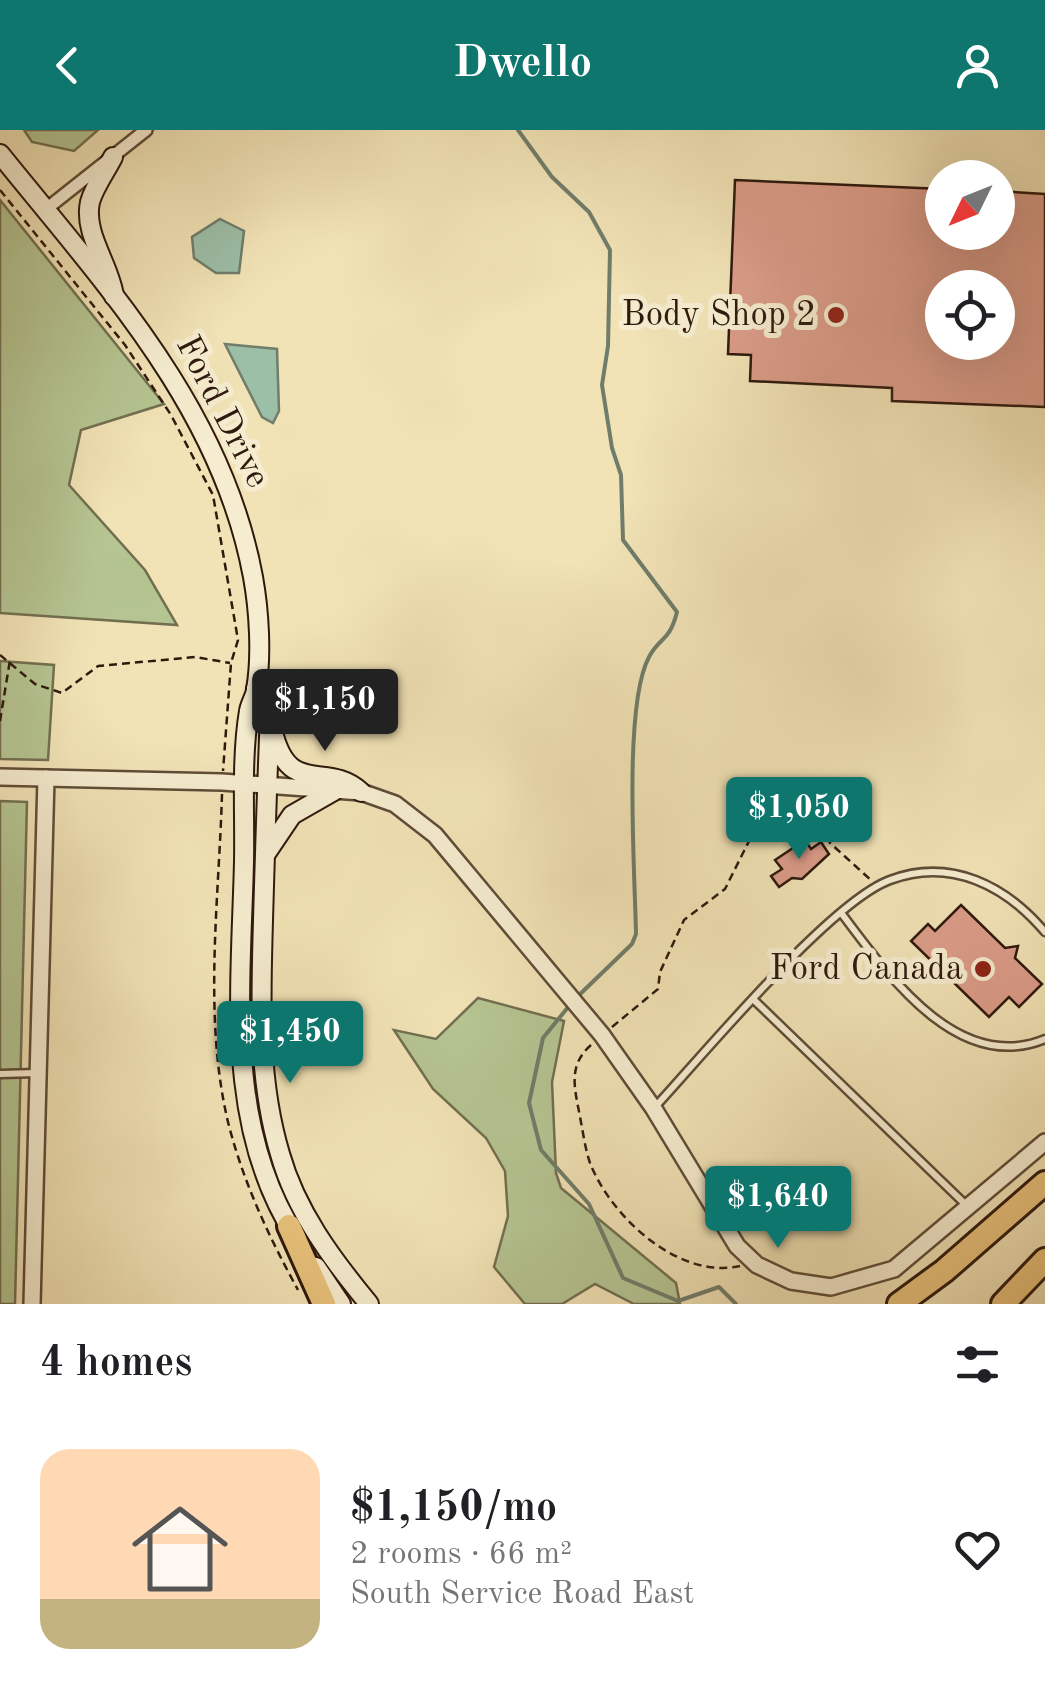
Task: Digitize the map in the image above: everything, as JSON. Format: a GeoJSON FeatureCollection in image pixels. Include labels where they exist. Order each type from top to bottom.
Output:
{"type":"FeatureCollection","features":[{"type":"Feature","properties":{"kind":"highway"},"geometry":{"type":"LineString","coordinates":[[898,1304],[944,1272],[1045,1183]]}},
{"type":"Feature","properties":{"kind":"highway"},"geometry":{"type":"LineString","coordinates":[[289,1226],[324,1304]]}},
{"type":"Feature","properties":{"kind":"highway"},"geometry":{"type":"LineString","coordinates":[[1002,1304],[1045,1260]]}},
{"type":"Feature","properties":{"kind":"main road","name":"Ford Drive"},"geometry":{"type":"LineString","coordinates":[[0,154],[144,332],[188,402],[237,514],[253,578],[256,689],[249,711],[246,786],[240,1031],[243,1076],[252,1131],[268,1181],[289,1226],[341,1304]]}},
{"type":"Feature","properties":{"kind":"main road"},"geometry":{"type":"LineString","coordinates":[[113,157],[90,202],[90,230],[111,272],[114,297]]}},
{"type":"Feature","properties":{"kind":"main road","name":"Ford Drive"},"geometry":{"type":"LineString","coordinates":[[256,689],[270,722],[260,1040],[276,1137],[302,1210],[335,1262],[369,1304]]}},
{"type":"Feature","properties":{"kind":"main road"},"geometry":{"type":"LineString","coordinates":[[270,722],[287,766],[306,776],[347,779],[361,792]]}},
{"type":"Feature","properties":{"kind":"main road"},"geometry":{"type":"LineString","coordinates":[[265,857],[292,815],[334,791]]}},
{"type":"Feature","properties":{"kind":"street"},"geometry":{"type":"LineString","coordinates":[[45,210],[146,130]]}},
{"type":"Feature","properties":{"kind":"street"},"geometry":{"type":"LineString","coordinates":[[0,777],[222,782],[361,792],[394,804],[435,835],[602,1035],[654,1109],[723,1228],[749,1258],[792,1281],[830,1286],[855,1283],[894,1269],[1045,1142]]}},
{"type":"Feature","properties":{"kind":"street"},"geometry":{"type":"LineString","coordinates":[[32,1304],[46,778]]}},
{"type":"Feature","properties":{"kind":"lane"},"geometry":{"type":"LineString","coordinates":[[654,1109],[754,1000],[842,914],[878,887],[917,874],[970,876],[998,888],[1027,910],[1045,932]]}},
{"type":"Feature","properties":{"kind":"lane"},"geometry":{"type":"LineString","coordinates":[[842,914],[888,972],[933,1016],[998,1049],[1027,1046],[1045,1039]]}},
{"type":"Feature","properties":{"kind":"lane"},"geometry":{"type":"LineString","coordinates":[[754,1000],[970,1208]]}},
{"type":"Feature","properties":{"kind":"lane"},"geometry":{"type":"LineString","coordinates":[[0,1074],[37,1072]]}},
{"type":"Feature","properties":{"kind":"path"},"geometry":{"type":"LineString","coordinates":[[0,190],[125,345],[172,415],[214,495],[238,640],[231,663],[222,782]]}},
{"type":"Feature","properties":{"kind":"path"},"geometry":{"type":"LineString","coordinates":[[0,655],[10,658],[35,684],[62,693],[98,666],[194,657],[231,663]]}},
{"type":"Feature","properties":{"kind":"path"},"geometry":{"type":"LineString","coordinates":[[0,721],[10,658]]}},
{"type":"Feature","properties":{"kind":"path"},"geometry":{"type":"LineString","coordinates":[[749,1258],[740,1266],[714,1271],[683,1261],[619,1209],[590,1162],[573,1080],[577,1058],[658,989],[660,972],[684,920],[726,888],[754,828],[770,817],[796,814],[825,830],[830,843],[878,887]]}},
{"type":"Feature","properties":{"kind":"shaded area"},"geometry":{"type":"Polygon","coordinates":[[[24,130],[98,130],[74,151],[32,142],[24,130]]]}},
{"type":"Feature","properties":{"kind":"shaded area"},"geometry":{"type":"Polygon","coordinates":[[[0,200],[164,404],[81,430],[69,485],[145,570],[177,625],[0,613],[0,200]]]}},
{"type":"Feature","properties":{"kind":"shaded area"},"geometry":{"type":"Polygon","coordinates":[[[220,219],[244,231],[239,273],[216,273],[194,258],[192,237],[220,219]]]}},
{"type":"Feature","properties":{"kind":"shaded area"},"geometry":{"type":"Polygon","coordinates":[[[225,344],[277,349],[279,411],[273,423],[262,417],[225,344]]]}},
{"type":"Feature","properties":{"kind":"shaded area"},"geometry":{"type":"Polygon","coordinates":[[[0,661],[54,665],[48,760],[0,759],[0,661]]]}},
{"type":"Feature","properties":{"kind":"shaded area"},"geometry":{"type":"Polygon","coordinates":[[[0,801],[27,802],[15,1304],[0,1304],[0,801]]]}},
{"type":"Feature","properties":{"kind":"shaded area"},"geometry":{"type":"Polygon","coordinates":[[[478,998],[564,1021],[552,1082],[556,1173],[561,1188],[676,1283],[680,1304],[634,1304],[595,1284],[562,1304],[525,1304],[494,1267],[508,1216],[505,1171],[486,1138],[433,1089],[394,1030],[436,1039],[478,998]]]}},
{"type":"Feature","properties":{"kind":"building","name":"Body Shop 2"},"geometry":{"type":"Polygon","coordinates":[[[735,180],[925,188],[925,250],[1015,250],[1015,192],[1045,194],[1045,407],[892,401],[892,388],[750,381],[751,355],[728,354],[735,180]]]}},
{"type":"Feature","properties":{"kind":"building"},"geometry":{"type":"Polygon","coordinates":[[[805,840],[811,849],[821,842],[829,854],[802,879],[792,878],[779,887],[771,876],[782,869],[775,860],[805,840]]]}},
{"type":"Feature","properties":{"kind":"building","name":"Ford Canada"},"geometry":{"type":"Polygon","coordinates":[[[961,905],[1005,948],[1018,946],[1015,958],[1042,984],[1019,1007],[1009,997],[989,1017],[911,941],[928,924],[935,931],[961,905]]]}},
{"type":"Feature","properties":{"kind":"waterway"},"geometry":{"type":"LineString","coordinates":[[518,130],[552,177],[589,212],[610,250],[608,346],[602,385],[612,448],[621,475],[623,540],[677,612],[668,634],[649,657],[636,712],[632,791],[636,934],[632,944],[575,999]]}},
{"type":"Feature","properties":{"kind":"waterway"},"geometry":{"type":"LineString","coordinates":[[569,1006],[543,1038],[529,1103],[541,1150],[589,1204],[623,1278],[678,1301],[719,1287],[736,1304]]}},
{"type":"Feature","properties":{"kind":"place","name":"Body Shop 2"},"geometry":{"type":"Point","coordinates":[836,315]}},
{"type":"Feature","properties":{"kind":"place","name":"Ford Canada"},"geometry":{"type":"Point","coordinates":[983,969]}}]}
